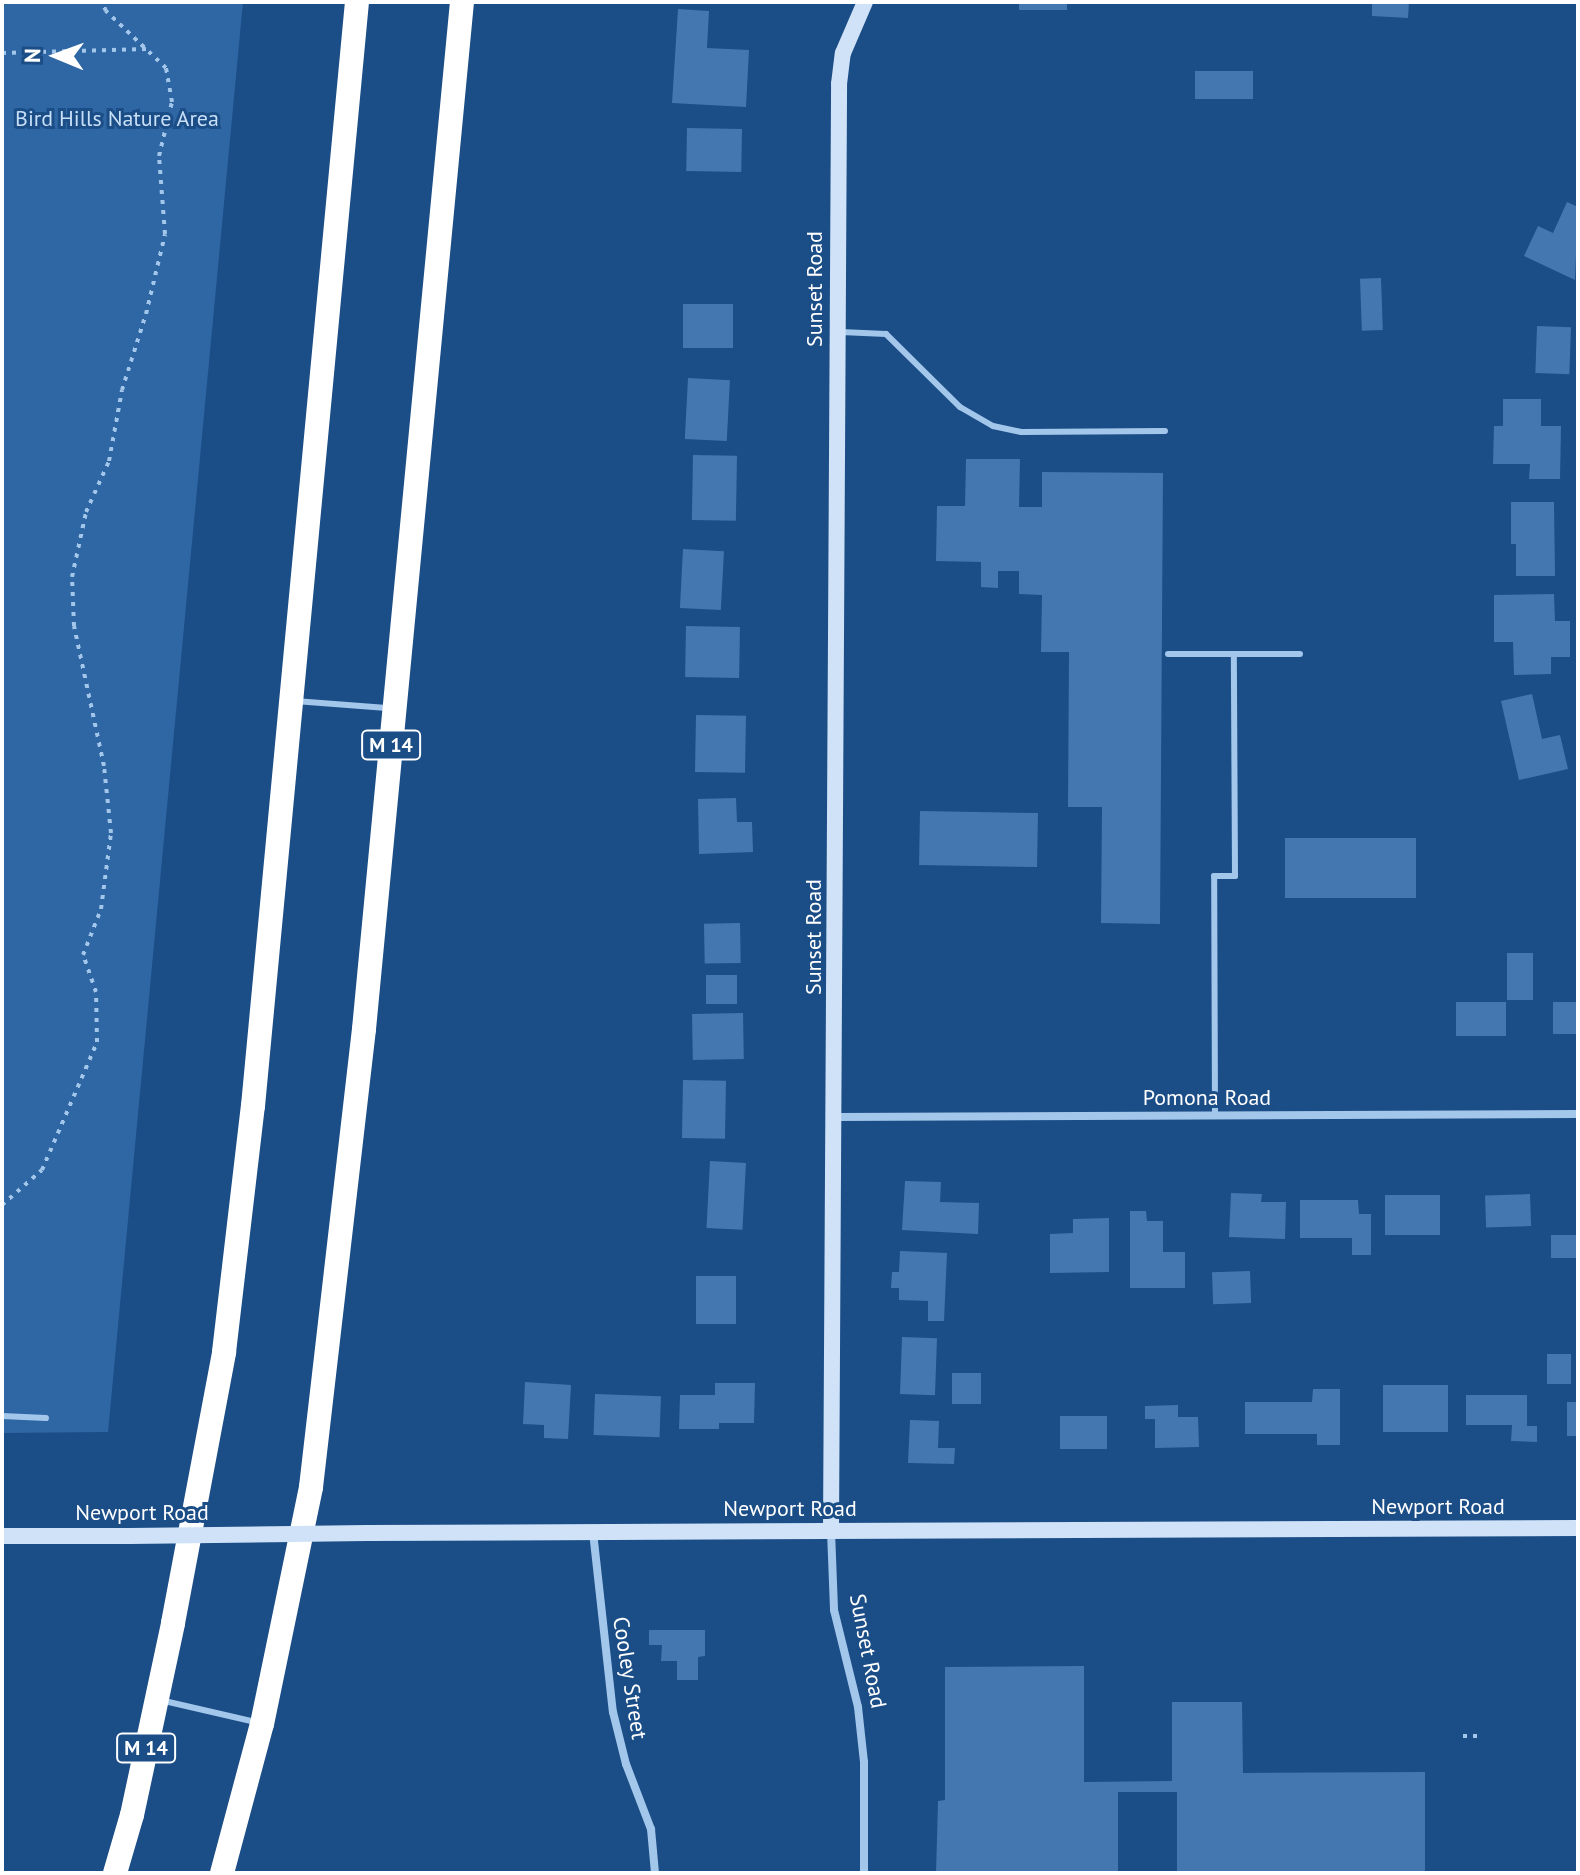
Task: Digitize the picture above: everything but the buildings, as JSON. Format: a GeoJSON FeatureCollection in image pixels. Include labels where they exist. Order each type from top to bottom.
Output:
{"type":"FeatureCollection","features":[{"type":"Feature","properties":{"kind":"highway","name":"M 14"},"geometry":{"type":"LineString","coordinates":[[115,1873],[157,1700],[224,1352],[253,1106],[357,2]]}},
{"type":"Feature","properties":{"kind":"highway","name":"M 14"},"geometry":{"type":"LineString","coordinates":[[222,1873],[262,1724],[311,1487],[362,1044],[462,2]]}},
{"type":"Feature","properties":{"kind":"street","name":"Sunset Road"},"geometry":{"type":"LineString","coordinates":[[864,1873],[864,1762],[858,1707],[834,1610],[831,1531],[836,1117],[839,84],[847,40],[865,2]]}},
{"type":"Feature","properties":{"kind":"street","name":"Pomona Road"},"geometry":{"type":"LineString","coordinates":[[836,1117],[1578,1114]]}},
{"type":"Feature","properties":{"kind":"street","name":"Newport Road"},"geometry":{"type":"LineString","coordinates":[[2,1536],[1578,1528]]}},
{"type":"Feature","properties":{"kind":"street","name":"Cooley Street"},"geometry":{"type":"LineString","coordinates":[[593,1532],[613,1712],[626,1764],[651,1829],[655,1873]]}},
{"type":"Feature","properties":{"kind":"lane"},"geometry":{"type":"LineString","coordinates":[[837,332],[886,334],[960,407],[993,426],[1021,432],[1165,431]]}},
{"type":"Feature","properties":{"kind":"lane"},"geometry":{"type":"LineString","coordinates":[[1168,654],[1300,654]]}},
{"type":"Feature","properties":{"kind":"lane"},"geometry":{"type":"LineString","coordinates":[[1215,1116],[1214,876],[1235,876],[1234,654]]}},
{"type":"Feature","properties":{"kind":"lane"},"geometry":{"type":"LineString","coordinates":[[291,701],[394,709]]}},
{"type":"Feature","properties":{"kind":"lane"},"geometry":{"type":"LineString","coordinates":[[2,1416],[46,1418]]}},
{"type":"Feature","properties":{"kind":"lane"},"geometry":{"type":"LineString","coordinates":[[157,1700],[262,1724]]}},
{"type":"Feature","properties":{"kind":"path"},"geometry":{"type":"LineString","coordinates":[[2,1205],[42,1170],[97,1042],[96,992],[83,955],[101,909],[111,833],[104,766],[74,626],[72,577],[86,512],[109,461],[122,390],[146,314],[165,234],[159,156],[172,102],[166,68],[106,11],[102,2]]}},
{"type":"Feature","properties":{"kind":"path"},"geometry":{"type":"LineString","coordinates":[[2,53],[149,49]]}},
{"type":"Feature","properties":{"kind":"path"},"geometry":{"type":"LineString","coordinates":[[1463,1736],[1482,1736]]}},
{"type":"Feature","properties":{"kind":"green space","name":"Bird Hills Nature Area"},"geometry":{"type":"Polygon","coordinates":[[[2,2],[243,2],[108,1432],[2,1433],[2,2]]]}}]}
